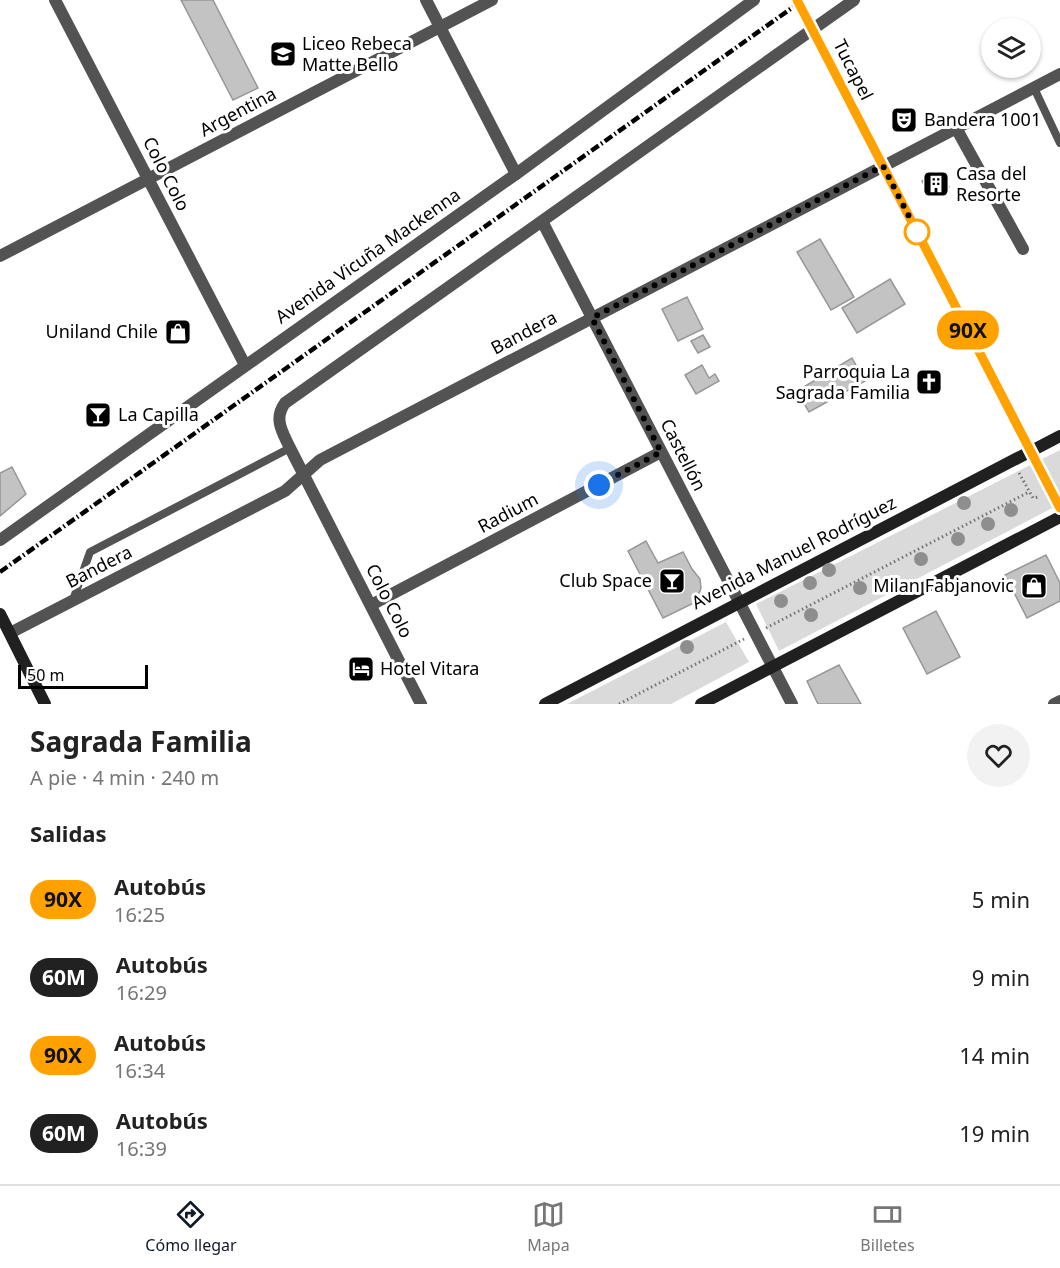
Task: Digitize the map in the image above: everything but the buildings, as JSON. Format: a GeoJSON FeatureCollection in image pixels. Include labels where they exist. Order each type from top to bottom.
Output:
{"type":"FeatureCollection","features":[{"type":"Feature","properties":{"kind":"main road","name":"Tucapel"},"geometry":{"type":"LineString","coordinates":[[797,0],[1060,508]]}},
{"type":"Feature","properties":{"kind":"main road","name":"Avenida Manuel Rodríguez"},"geometry":{"type":"LineString","coordinates":[[544,704],[1060,436]]}},
{"type":"Feature","properties":{"kind":"main road"},"geometry":{"type":"LineString","coordinates":[[701,704],[1060,517]]}},
{"type":"Feature","properties":{"kind":"main road"},"geometry":{"type":"LineString","coordinates":[[0,614],[45,704]]}},
{"type":"Feature","properties":{"kind":"street","name":"Colo Colo"},"geometry":{"type":"LineString","coordinates":[[55,0],[244,365]]}},
{"type":"Feature","properties":{"kind":"street"},"geometry":{"type":"LineString","coordinates":[[426,0],[516,174]]}},
{"type":"Feature","properties":{"kind":"street","name":"Argentina"},"geometry":{"type":"LineString","coordinates":[[0,256],[492,0]]}},
{"type":"Feature","properties":{"kind":"street","name":"Avenida Vicuña Mackenna"},"geometry":{"type":"LineString","coordinates":[[0,540],[516,174],[754,0]]}},
{"type":"Feature","properties":{"kind":"street"},"geometry":{"type":"LineString","coordinates":[[543,223],[854,0]]}},
{"type":"Feature","properties":{"kind":"street","name":"Bandera"},"geometry":{"type":"LineString","coordinates":[[10,633],[285,491],[320,460],[1060,74]]}},
{"type":"Feature","properties":{"kind":"street"},"geometry":{"type":"LineString","coordinates":[[956,128],[1023,249]]}},
{"type":"Feature","properties":{"kind":"street","name":"Colo Colo"},"geometry":{"type":"LineString","coordinates":[[421,704],[290,448],[279,416],[285,403],[543,223]]}},
{"type":"Feature","properties":{"kind":"street","name":"Castellón"},"geometry":{"type":"LineString","coordinates":[[543,223],[792,704]]}},
{"type":"Feature","properties":{"kind":"street","name":"Radium"},"geometry":{"type":"LineString","coordinates":[[371,605],[661,452]]}},
{"type":"Feature","properties":{"kind":"street"},"geometry":{"type":"LineString","coordinates":[[1054,704],[1060,701]]}},
{"type":"Feature","properties":{"kind":"lane"},"geometry":{"type":"LineString","coordinates":[[1034,88],[1060,142]]}},
{"type":"Feature","properties":{"kind":"lane"},"geometry":{"type":"LineString","coordinates":[[73,600],[90,552],[290,448]]}},
{"type":"Feature","properties":{"kind":"path"},"geometry":{"type":"LineString","coordinates":[[619,704],[1029,492]]}},
{"type":"Feature","properties":{"kind":"shaded area"},"geometry":{"type":"Polygon","coordinates":[[[1060,450],[1060,504],[779,651],[756,604],[1060,450]]]}},
{"type":"Feature","properties":{"kind":"shaded area"},"geometry":{"type":"Polygon","coordinates":[[[726,622],[749,662],[671,704],[567,704],[726,622]]]}},
{"type":"Feature","properties":{"kind":"railway"},"geometry":{"type":"LineString","coordinates":[[0,572],[803,0]]}},
{"type":"Feature","properties":{"kind":"bus line","name":"90X"},"geometry":{"type":"LineString","coordinates":[[797,0],[1060,508]]}},
{"type":"Feature","properties":{"kind":"place","name":"Liceo Rebeca Matte Bello"},"geometry":{"type":"Point","coordinates":[283,54]}},
{"type":"Feature","properties":{"kind":"place","name":"Bandera 1001"},"geometry":{"type":"Point","coordinates":[904,120]}},
{"type":"Feature","properties":{"kind":"place","name":"Casa del Resorte"},"geometry":{"type":"Point","coordinates":[936,184]}},
{"type":"Feature","properties":{"kind":"place","name":"Uniland Chile"},"geometry":{"type":"Point","coordinates":[178,332]}},
{"type":"Feature","properties":{"kind":"place","name":"Parroquia La Sagrada Familia"},"geometry":{"type":"Point","coordinates":[929,382]}},
{"type":"Feature","properties":{"kind":"place","name":"La Capilla"},"geometry":{"type":"Point","coordinates":[98,415]}},
{"type":"Feature","properties":{"kind":"place","name":"Club Space"},"geometry":{"type":"Point","coordinates":[672,581]}},
{"type":"Feature","properties":{"kind":"place","name":"Milan Fabjanovic"},"geometry":{"type":"Point","coordinates":[1034,586]}},
{"type":"Feature","properties":{"kind":"place","name":"Hotel Vitara"},"geometry":{"type":"Point","coordinates":[361,669]}},
{"type":"Feature","properties":{"kind":"route"},"geometry":{"type":"LineString","coordinates":[[599,485],[661,452],[592,318],[883,166],[917,232]]}}]}
